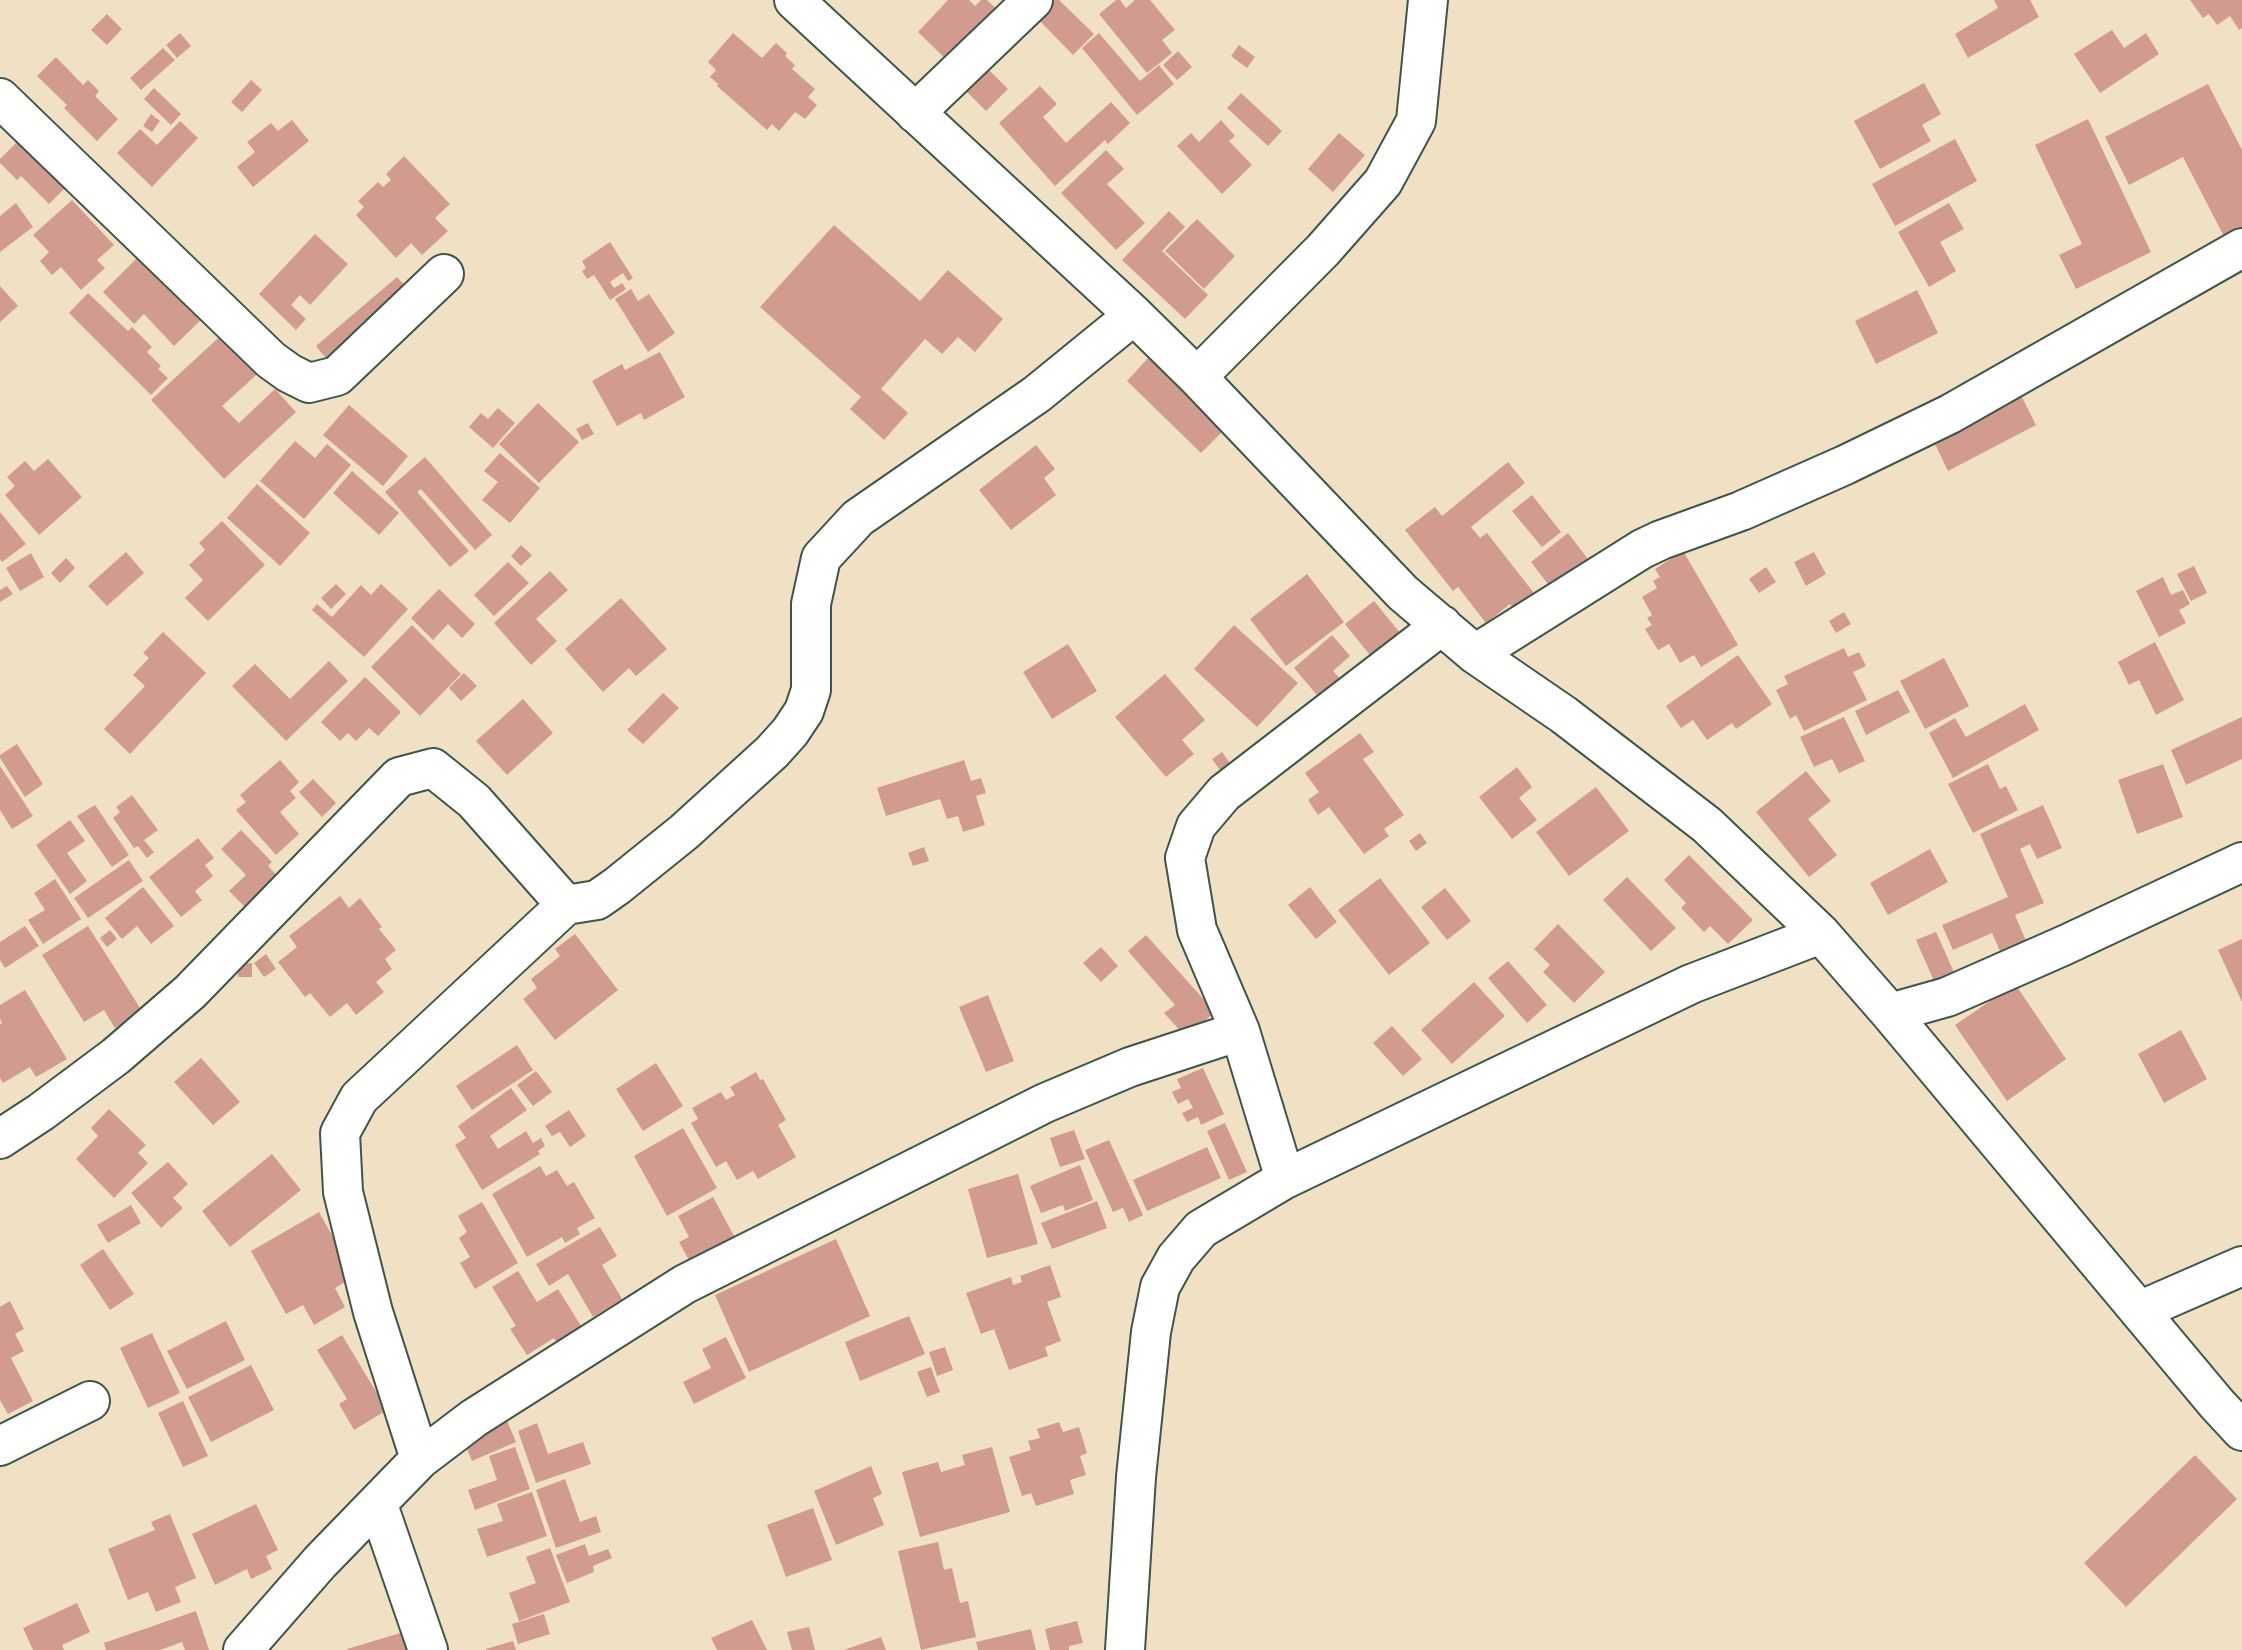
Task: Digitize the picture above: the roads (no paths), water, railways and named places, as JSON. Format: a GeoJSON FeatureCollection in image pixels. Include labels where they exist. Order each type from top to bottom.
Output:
{"type":"FeatureCollection","features":[{"type":"Feature","properties":{"kind":"street"},"geometry":{"type":"LineString","coordinates":[[794,0],[1134,315],[1404,593],[1475,654],[1564,715],[1707,825],[1821,934],[2242,1431]]}},
{"type":"Feature","properties":{"kind":"street"},"geometry":{"type":"LineString","coordinates":[[915,113],[1033,0]]}},
{"type":"Feature","properties":{"kind":"street"},"geometry":{"type":"LineString","coordinates":[[1197,377],[1323,250],[1383,182],[1416,121],[1428,0]]}},
{"type":"Feature","properties":{"kind":"street"},"geometry":{"type":"LineString","coordinates":[[0,98],[271,360],[309,383],[337,376],[444,274]]}},
{"type":"Feature","properties":{"kind":"street"},"geometry":{"type":"LineString","coordinates":[[1475,654],[1642,549],[1741,512],[1950,414],[2242,248]]}},
{"type":"Feature","properties":{"kind":"street"},"geometry":{"type":"LineString","coordinates":[[420,1459],[373,1312],[343,1192],[340,1133],[359,1098],[566,905],[597,900],[617,886],[684,832],[772,752],[790,732],[804,711],[811,690],[811,604],[821,558],[858,518],[1037,394],[1134,315]]}},
{"type":"Feature","properties":{"kind":"street"},"geometry":{"type":"LineString","coordinates":[[1285,1179],[1240,1031],[1197,930],[1185,858],[1196,826],[1224,793],[1442,625]]}},
{"type":"Feature","properties":{"kind":"street"},"geometry":{"type":"LineString","coordinates":[[0,1139],[116,1056],[190,992],[399,776],[433,768],[474,801],[566,905]]}},
{"type":"Feature","properties":{"kind":"street"},"geometry":{"type":"LineString","coordinates":[[1890,1013],[1959,992],[2242,862]]}},
{"type":"Feature","properties":{"kind":"street"},"geometry":{"type":"LineString","coordinates":[[1125,1650],[1136,1477],[1152,1332],[1160,1287],[1177,1258],[1201,1230],[1285,1179],[1691,984],[1821,934]]}},
{"type":"Feature","properties":{"kind":"street"},"geometry":{"type":"LineString","coordinates":[[243,1650],[320,1562],[420,1459],[474,1418],[685,1284],[1045,1103],[1130,1067],[1240,1031]]}},
{"type":"Feature","properties":{"kind":"street"},"geometry":{"type":"LineString","coordinates":[[2139,1311],[2242,1266]]}},
{"type":"Feature","properties":{"kind":"street"},"geometry":{"type":"LineString","coordinates":[[0,1446],[90,1401]]}},
{"type":"Feature","properties":{"kind":"street"},"geometry":{"type":"LineString","coordinates":[[377,1505],[428,1650]]}}]}
